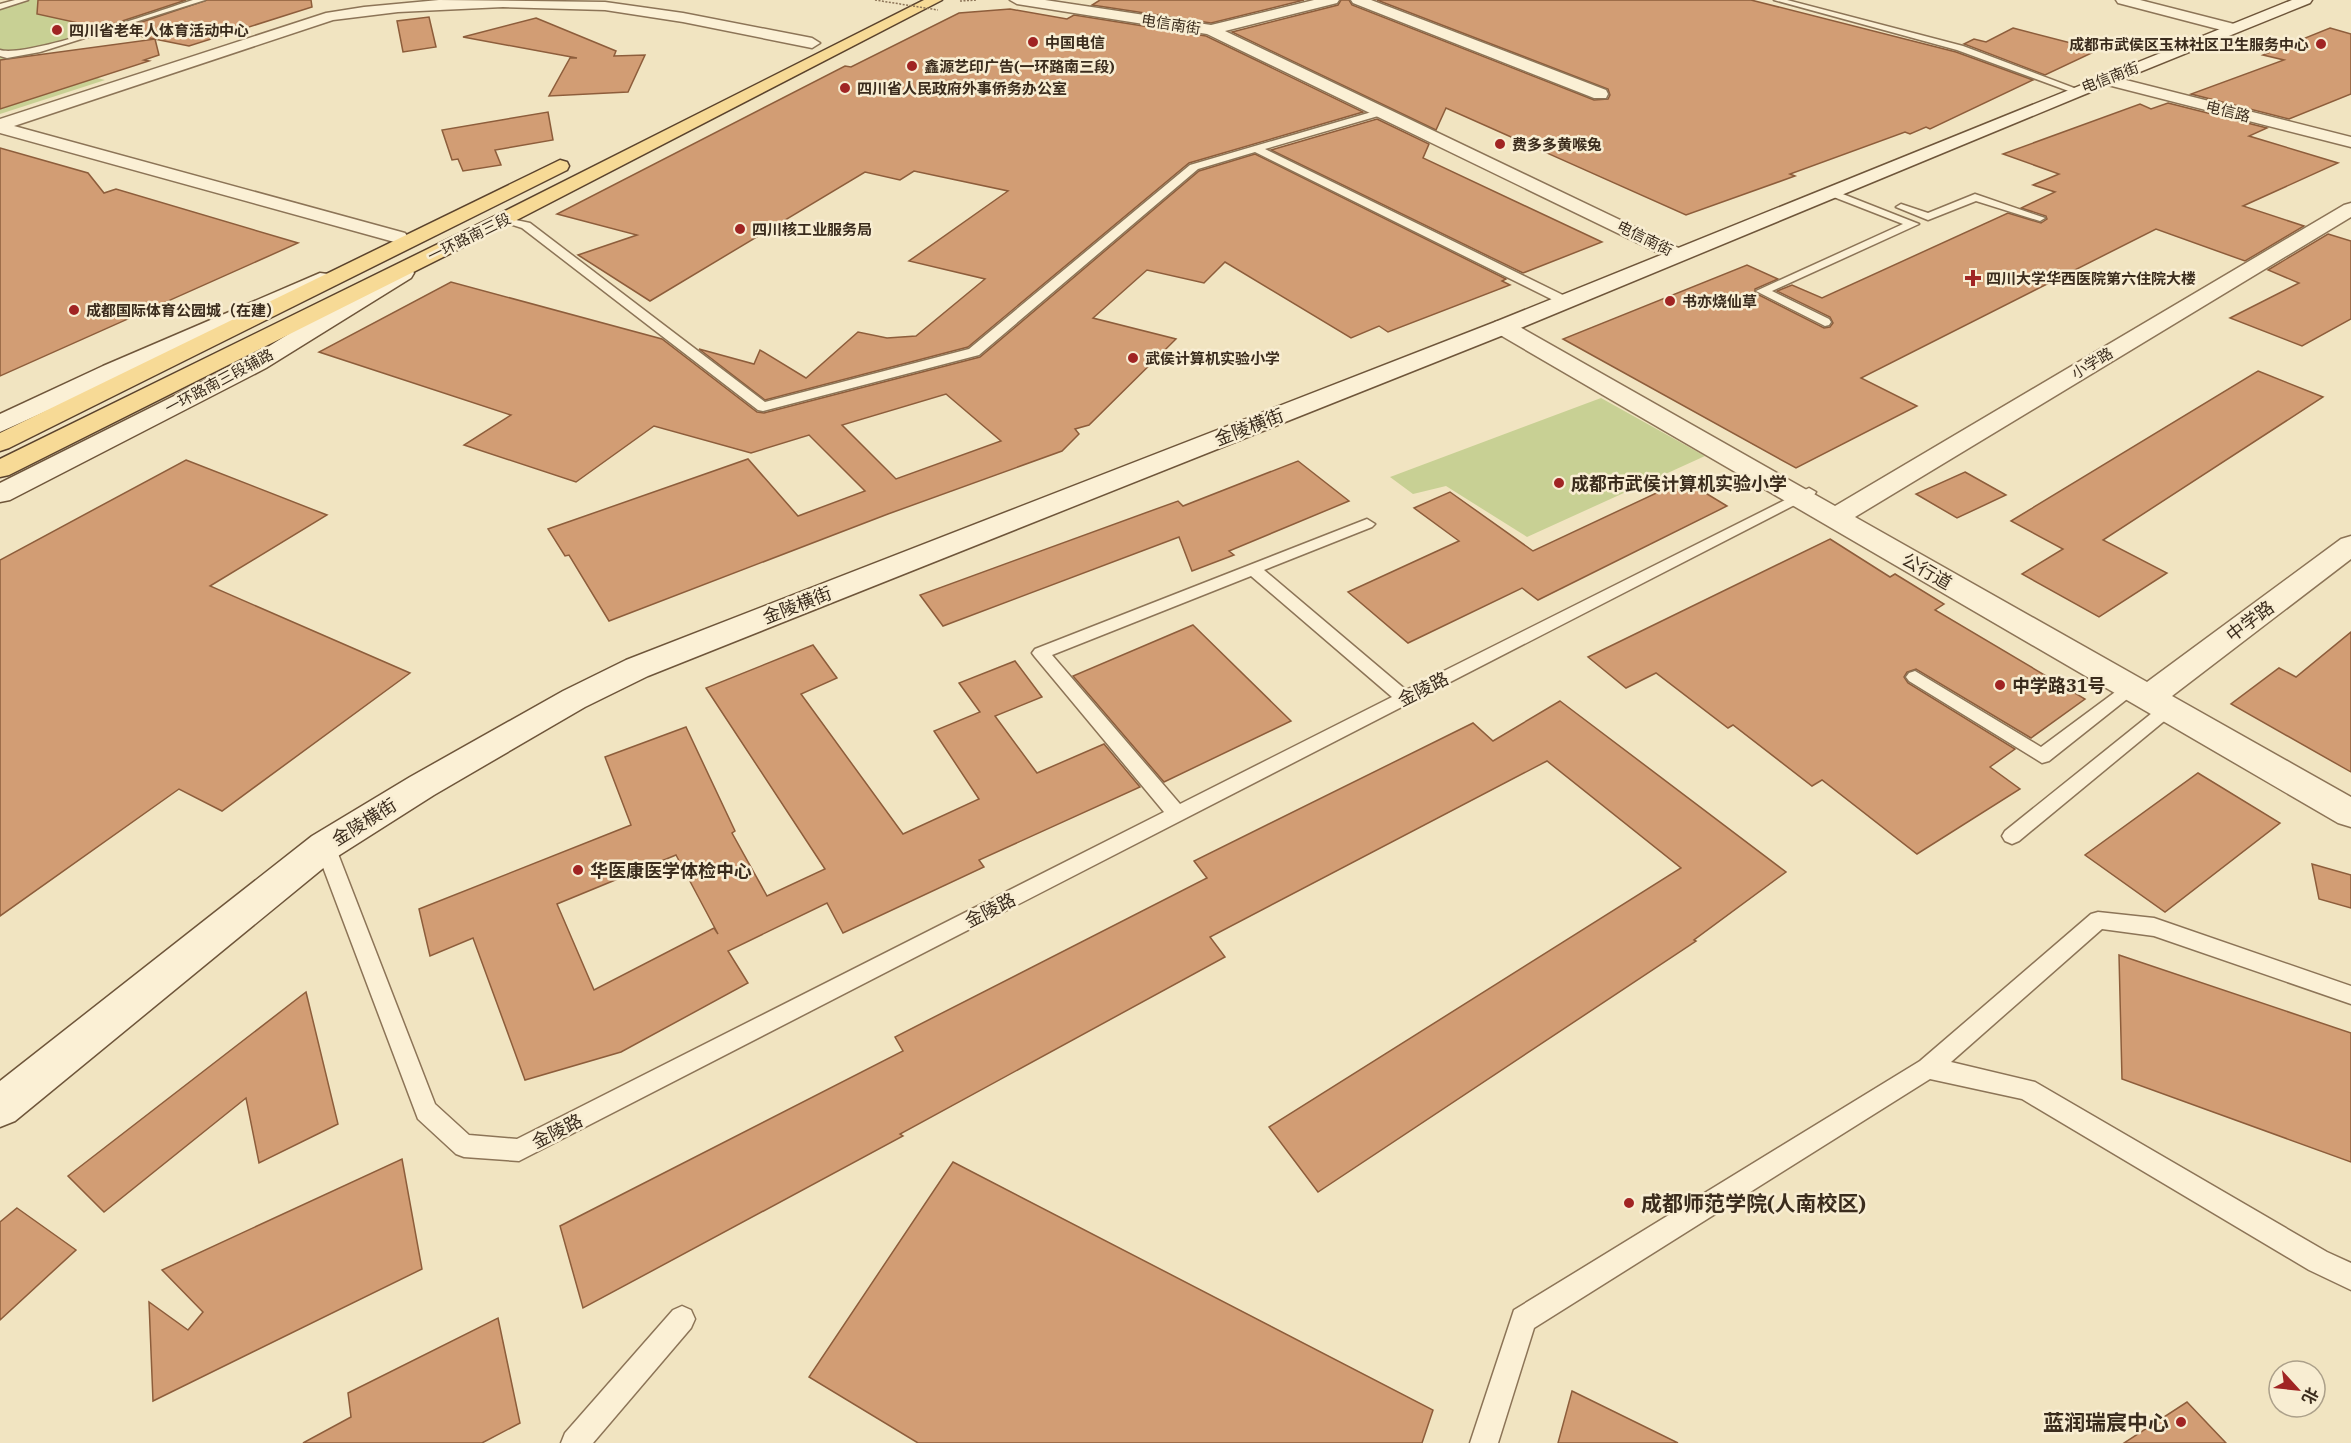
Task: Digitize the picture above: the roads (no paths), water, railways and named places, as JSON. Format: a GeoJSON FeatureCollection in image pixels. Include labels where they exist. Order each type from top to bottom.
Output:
{"type":"FeatureCollection","features":[{"type":"Feature","properties":{"kind":"main road","name":"一环路南三段"},"geometry":{"type":"LineString","coordinates":[[0,469],[937,5]]}},
{"type":"Feature","properties":{"kind":"main road"},"geometry":{"type":"LineString","coordinates":[[782,57],[818,40]]}},
{"type":"Feature","properties":{"kind":"main road","name":"一环路南三段"},"geometry":{"type":"LineString","coordinates":[[0,443],[407,237],[575,159]]}},
{"type":"Feature","properties":{"kind":"street","name":"电信南街"},"geometry":{"type":"LineString","coordinates":[[1017,0],[1211,30],[1678,255],[2077,90],[2305,0]]}},
{"type":"Feature","properties":{"kind":"street"},"geometry":{"type":"LineString","coordinates":[[1211,30],[1332,0]]}},
{"type":"Feature","properties":{"kind":"street"},"geometry":{"type":"LineString","coordinates":[[1358,0],[1600,94]]}},
{"type":"Feature","properties":{"kind":"street"},"geometry":{"type":"LineString","coordinates":[[2123,0],[2233,28]]}},
{"type":"Feature","properties":{"kind":"street"},"geometry":{"type":"LineString","coordinates":[[0,126],[331,16],[375,8],[436,3],[542,1],[604,6],[818,40]]}},
{"type":"Feature","properties":{"kind":"street"},"geometry":{"type":"LineString","coordinates":[[315,5],[331,16]]}},
{"type":"Feature","properties":{"kind":"street","name":"电信路"},"geometry":{"type":"LineString","coordinates":[[2106,80],[2351,142]]}},
{"type":"Feature","properties":{"kind":"street"},"geometry":{"type":"LineString","coordinates":[[0,126],[407,237]]}},
{"type":"Feature","properties":{"kind":"street","name":"小学路"},"geometry":{"type":"LineString","coordinates":[[1839,515],[2351,209]]}},
{"type":"Feature","properties":{"kind":"street"},"geometry":{"type":"LineString","coordinates":[[0,424],[111,371],[407,237]]}},
{"type":"Feature","properties":{"kind":"street","name":"一环路南三段辅路"},"geometry":{"type":"LineString","coordinates":[[0,494],[258,363],[431,255]]}},
{"type":"Feature","properties":{"kind":"street","name":"金陵横街"},"geometry":{"type":"LineString","coordinates":[[0,1107],[325,846],[422,786],[574,699],[637,668],[1508,325],[1678,255]]}},
{"type":"Feature","properties":{"kind":"street","name":"公行道"},"geometry":{"type":"LineString","coordinates":[[1508,325],[2152,696],[2351,814]]}},
{"type":"Feature","properties":{"kind":"street","name":"中学路"},"geometry":{"type":"LineString","coordinates":[[2152,696],[2351,545]]}},
{"type":"Feature","properties":{"kind":"street","name":"公行道"},"geometry":{"type":"LineString","coordinates":[[2152,696],[2351,795]]}},
{"type":"Feature","properties":{"kind":"lane"},"geometry":{"type":"LineString","coordinates":[[0,7],[24,0]]}},
{"type":"Feature","properties":{"kind":"lane"},"geometry":{"type":"LineString","coordinates":[[0,53],[7,55],[37,50],[201,0]]}},
{"type":"Feature","properties":{"kind":"lane"},"geometry":{"type":"LineString","coordinates":[[1778,0],[1960,48],[2077,90]]}},
{"type":"Feature","properties":{"kind":"lane"},"geometry":{"type":"LineString","coordinates":[[502,220],[526,225],[763,407],[974,352],[1194,167],[1382,112]]}},
{"type":"Feature","properties":{"kind":"lane"},"geometry":{"type":"LineString","coordinates":[[1256,149],[1565,301]]}},
{"type":"Feature","properties":{"kind":"lane"},"geometry":{"type":"LineString","coordinates":[[1838,189],[1928,217]]}},
{"type":"Feature","properties":{"kind":"lane"},"geometry":{"type":"LineString","coordinates":[[1838,189],[1913,224]]}},
{"type":"Feature","properties":{"kind":"lane"},"geometry":{"type":"LineString","coordinates":[[1825,322],[1762,291],[1975,197],[2040,218]]}},
{"type":"Feature","properties":{"kind":"lane","name":"金陵路"},"geometry":{"type":"LineString","coordinates":[[325,846],[426,1111],[464,1146],[519,1150],[1803,495]]}},
{"type":"Feature","properties":{"kind":"lane"},"geometry":{"type":"LineString","coordinates":[[1177,814],[1041,653],[1367,524]]}},
{"type":"Feature","properties":{"kind":"lane"},"geometry":{"type":"LineString","coordinates":[[1253,569],[1405,698]]}},
{"type":"Feature","properties":{"kind":"lane"},"geometry":{"type":"LineString","coordinates":[[1915,677],[2042,756],[2152,696]]}},
{"type":"Feature","properties":{"kind":"lane"},"geometry":{"type":"LineString","coordinates":[[2012,836],[2152,696]]}},
{"type":"Feature","properties":{"kind":"lane"},"geometry":{"type":"LineString","coordinates":[[1484,1443],[1523,1319],[1928,1068],[2098,920],[2154,927],[2351,995]]}},
{"type":"Feature","properties":{"kind":"lane"},"geometry":{"type":"LineString","coordinates":[[1928,1068],[2027,1089],[2318,1261],[2351,1277]]}},
{"type":"Feature","properties":{"kind":"lane"},"geometry":{"type":"LineString","coordinates":[[575,1443],[682,1319]]}},
{"type":"Feature","properties":{"kind":"place","name":"四川省老年人体育活动中心"},"geometry":{"type":"Point","coordinates":[57,30]}},
{"type":"Feature","properties":{"kind":"place","name":"中国电信"},"geometry":{"type":"Point","coordinates":[1033,42]}},
{"type":"Feature","properties":{"kind":"place","name":"成都市武侯区玉林社区卫生服务中心"},"geometry":{"type":"Point","coordinates":[2321,44]}},
{"type":"Feature","properties":{"kind":"place","name":"鑫源艺印广告(一环路南三段)"},"geometry":{"type":"Point","coordinates":[912,66]}},
{"type":"Feature","properties":{"kind":"place","name":"四川省人民政府外事侨务办公室"},"geometry":{"type":"Point","coordinates":[845,88]}},
{"type":"Feature","properties":{"kind":"place","name":"费多多黄喉兔"},"geometry":{"type":"Point","coordinates":[1500,144]}},
{"type":"Feature","properties":{"kind":"place","name":"四川核工业服务局"},"geometry":{"type":"Point","coordinates":[740,229]}},
{"type":"Feature","properties":{"kind":"place","name":"四川大学华西医院第六住院大楼"},"geometry":{"type":"Point","coordinates":[1973,278]}},
{"type":"Feature","properties":{"kind":"place","name":"书亦烧仙草"},"geometry":{"type":"Point","coordinates":[1670,301]}},
{"type":"Feature","properties":{"kind":"place","name":"成都国际体育公园城（在建）"},"geometry":{"type":"Point","coordinates":[74,310]}},
{"type":"Feature","properties":{"kind":"place","name":"武侯计算机实验小学"},"geometry":{"type":"Point","coordinates":[1133,358]}},
{"type":"Feature","properties":{"kind":"place","name":"成都市武侯计算机实验小学"},"geometry":{"type":"Point","coordinates":[1559,483]}},
{"type":"Feature","properties":{"kind":"place","name":"中学路31号"},"geometry":{"type":"Point","coordinates":[2000,685]}},
{"type":"Feature","properties":{"kind":"place","name":"华医康医学体检中心"},"geometry":{"type":"Point","coordinates":[578,870]}},
{"type":"Feature","properties":{"kind":"place","name":"成都师范学院(人南校区)"},"geometry":{"type":"Point","coordinates":[1629,1203]}},
{"type":"Feature","properties":{"kind":"place","name":"蓝润瑞宸中心"},"geometry":{"type":"Point","coordinates":[2181,1422]}}]}
